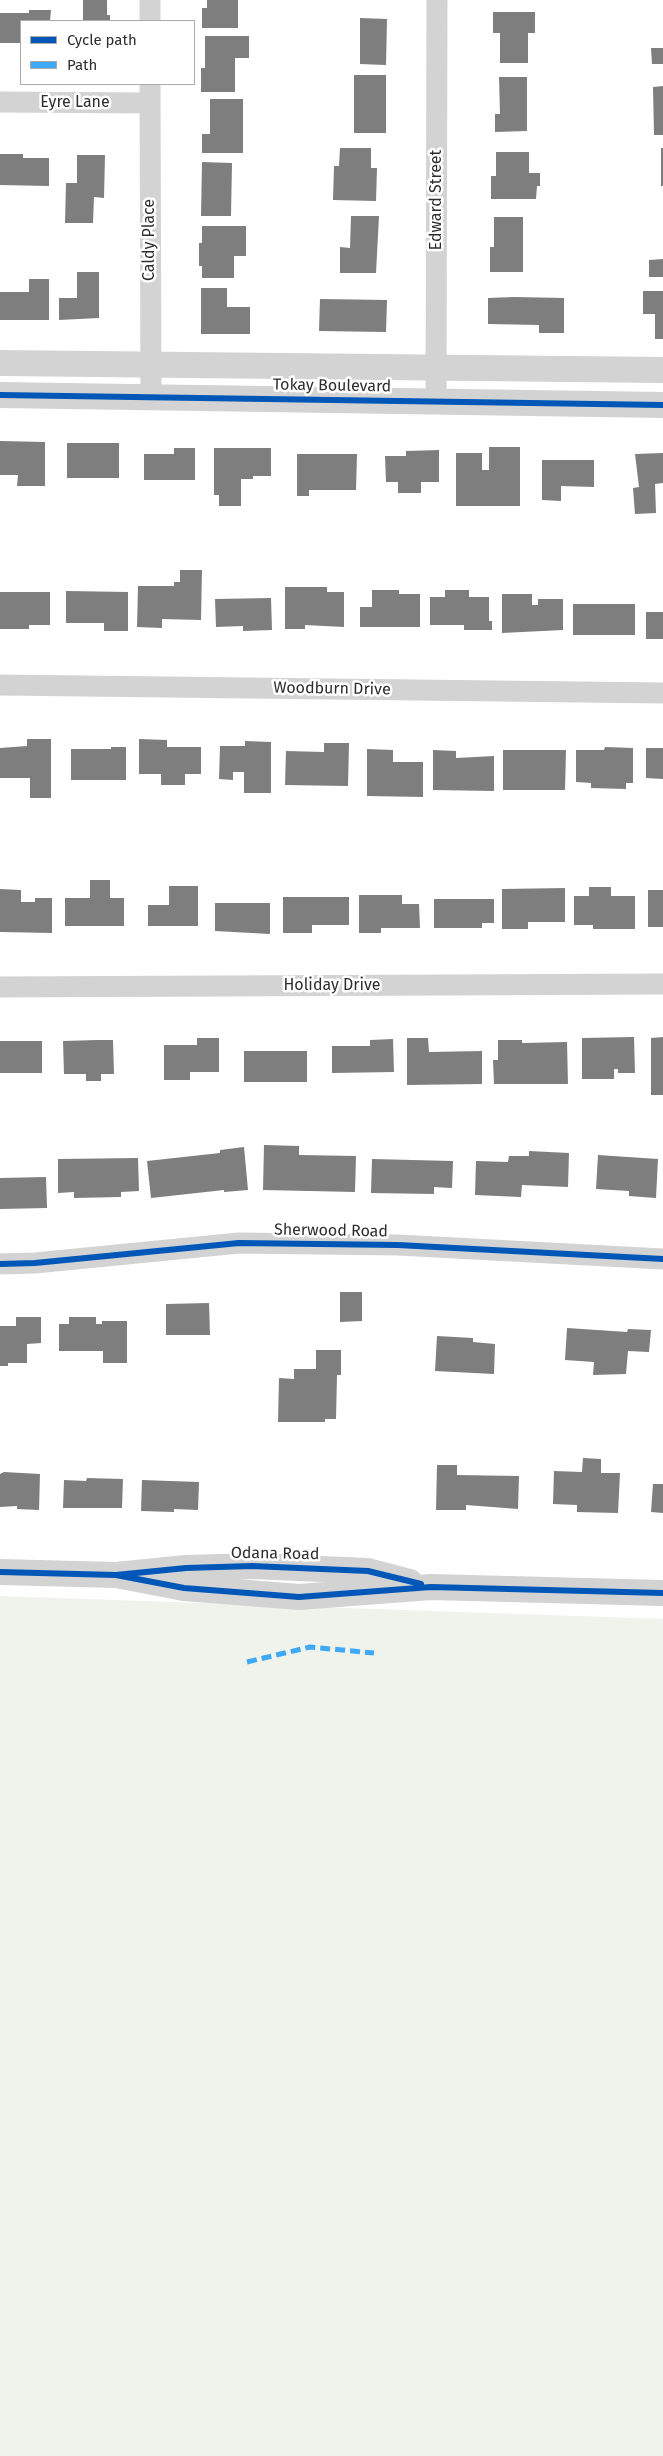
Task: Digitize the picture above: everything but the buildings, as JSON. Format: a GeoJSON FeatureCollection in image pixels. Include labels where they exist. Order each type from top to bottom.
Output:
{"type":"FeatureCollection","features":[{"type":"Feature","properties":{"kind":"street"},"geometry":{"type":"LineString","coordinates":[[150,0],[150,20]]}},
{"type":"Feature","properties":{"kind":"street","name":"Edward Street"},"geometry":{"type":"LineString","coordinates":[[436,401],[437,0]]}},
{"type":"Feature","properties":{"kind":"street","name":"Eyre Lane"},"geometry":{"type":"LineString","coordinates":[[0,102],[150,93]]}},
{"type":"Feature","properties":{"kind":"street","name":"Caldy Place"},"geometry":{"type":"LineString","coordinates":[[150,93],[151,397]]}},
{"type":"Feature","properties":{"kind":"street","name":"Tokay Boulevard"},"geometry":{"type":"LineString","coordinates":[[0,363],[663,370]]}},
{"type":"Feature","properties":{"kind":"street","name":"Tokay Boulevard"},"geometry":{"type":"LineString","coordinates":[[0,396],[663,404]]}},
{"type":"Feature","properties":{"kind":"street","name":"Woodburn Drive"},"geometry":{"type":"LineString","coordinates":[[0,685],[663,692]]}},
{"type":"Feature","properties":{"kind":"street","name":"Holiday Drive"},"geometry":{"type":"LineString","coordinates":[[0,987],[663,984]]}},
{"type":"Feature","properties":{"kind":"street","name":"Sherwood Road"},"geometry":{"type":"LineString","coordinates":[[0,1264],[35,1264],[239,1244],[398,1246],[663,1259]]}},
{"type":"Feature","properties":{"kind":"street","name":"Odana Road"},"geometry":{"type":"LineString","coordinates":[[0,1572],[116,1575],[203,1567],[290,1567],[368,1572],[431,1586],[663,1593]]}},
{"type":"Feature","properties":{"kind":"shaded area"},"geometry":{"type":"Polygon","coordinates":[[[0,1596],[663,1619],[663,2456],[0,2456],[0,1596]]]}},
{"type":"Feature","properties":{"kind":"marked path"},"geometry":{"type":"LineString","coordinates":[[247,1662],[310,1647],[374,1653]]}},
{"type":"Feature","properties":{"kind":"cycle path"},"geometry":{"type":"LineString","coordinates":[[0,395],[663,405]]}},
{"type":"Feature","properties":{"kind":"cycle path"},"geometry":{"type":"LineString","coordinates":[[0,1264],[35,1263],[239,1243],[398,1245],[663,1259]]}},
{"type":"Feature","properties":{"kind":"cycle path"},"geometry":{"type":"LineString","coordinates":[[0,1572],[116,1575],[186,1568],[252,1566],[368,1571],[421,1584]]}},
{"type":"Feature","properties":{"kind":"cycle path"},"geometry":{"type":"LineString","coordinates":[[116,1575],[184,1588],[299,1597],[431,1587],[663,1593]]}}]}
